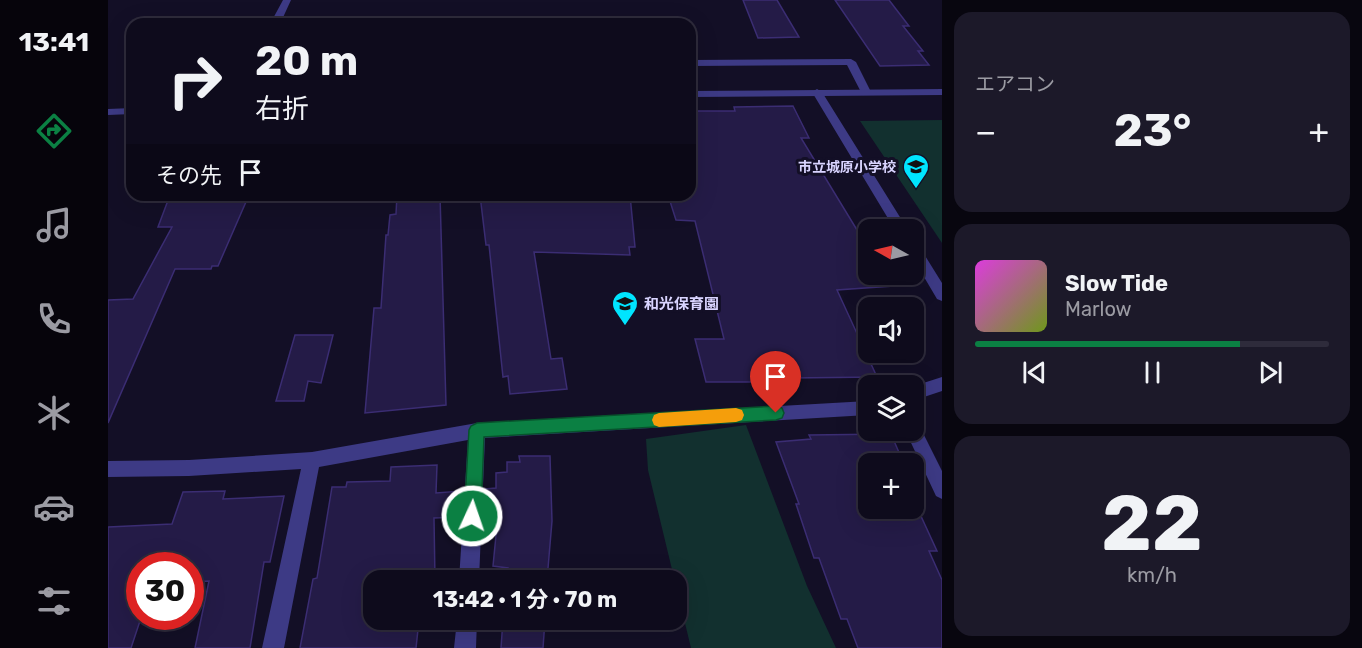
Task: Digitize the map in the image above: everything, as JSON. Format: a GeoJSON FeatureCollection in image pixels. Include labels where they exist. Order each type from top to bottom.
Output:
{"type":"FeatureCollection","features":[{"type":"Feature","properties":{"kind":"street"},"geometry":{"type":"LineString","coordinates":[[277,18],[287,0]]}},
{"type":"Feature","properties":{"kind":"street"},"geometry":{"type":"LineString","coordinates":[[696,63],[851,62],[867,92]]}},
{"type":"Feature","properties":{"kind":"street"},"geometry":{"type":"LineString","coordinates":[[817,92],[895,219]]}},
{"type":"Feature","properties":{"kind":"street"},"geometry":{"type":"LineString","coordinates":[[696,94],[942,92]]}},
{"type":"Feature","properties":{"kind":"street"},"geometry":{"type":"LineString","coordinates":[[108,112],[126,111]]}},
{"type":"Feature","properties":{"kind":"street"},"geometry":{"type":"LineString","coordinates":[[924,265],[942,295]]}},
{"type":"Feature","properties":{"kind":"street"},"geometry":{"type":"LineString","coordinates":[[924,390],[942,384]]}},
{"type":"Feature","properties":{"kind":"street"},"geometry":{"type":"LineString","coordinates":[[108,469],[189,468],[312,460],[477,430],[858,409]]}},
{"type":"Feature","properties":{"kind":"street"},"geometry":{"type":"LineString","coordinates":[[470,570],[477,430]]}},
{"type":"Feature","properties":{"kind":"street"},"geometry":{"type":"LineString","coordinates":[[919,441],[942,490]]}},
{"type":"Feature","properties":{"kind":"street"},"geometry":{"type":"LineString","coordinates":[[273,648],[312,460]]}},
{"type":"Feature","properties":{"kind":"street"},"geometry":{"type":"LineString","coordinates":[[465,648],[466,630]]}},
{"type":"Feature","properties":{"kind":"green space"},"geometry":{"type":"Polygon","coordinates":[[[942,120],[942,243],[860,121],[942,120]]]}},
{"type":"Feature","properties":{"kind":"green space"},"geometry":{"type":"Polygon","coordinates":[[[746,425],[807,586],[836,648],[691,648],[687,630],[687,570],[672,570],[648,470],[646,439],[746,425]]]}},
{"type":"Feature","properties":{"kind":"building"},"geometry":{"type":"Polygon","coordinates":[[[743,0],[777,0],[799,37],[758,38],[743,0]]]}},
{"type":"Feature","properties":{"kind":"building"},"geometry":{"type":"Polygon","coordinates":[[[835,0],[889,0],[909,26],[903,26],[923,51],[918,51],[929,65],[880,66],[835,0]]]}},
{"type":"Feature","properties":{"kind":"building"},"geometry":{"type":"Polygon","coordinates":[[[793,106],[809,138],[801,138],[858,232],[858,285],[893,286],[837,290],[858,336],[858,363],[871,363],[876,375],[790,378],[791,382],[706,382],[695,339],[724,339],[695,221],[676,220],[670,201],[696,201],[696,111],[735,111],[734,107],[793,106]]]}},
{"type":"Feature","properties":{"kind":"building"},"geometry":{"type":"Polygon","coordinates":[[[168,201],[246,201],[218,266],[212,266],[211,269],[175,269],[108,423],[108,300],[133,299],[172,227],[158,227],[168,201]]]}},
{"type":"Feature","properties":{"kind":"building"},"geometry":{"type":"Polygon","coordinates":[[[397,201],[440,201],[446,405],[365,413],[374,308],[381,308],[386,235],[388,235],[390,215],[396,214],[397,201]]]}},
{"type":"Feature","properties":{"kind":"building"},"geometry":{"type":"Polygon","coordinates":[[[481,201],[631,201],[635,247],[629,247],[630,255],[534,252],[551,359],[562,358],[567,389],[510,394],[508,376],[503,377],[489,245],[486,245],[481,201]]]}},
{"type":"Feature","properties":{"kind":"building"},"geometry":{"type":"Polygon","coordinates":[[[295,335],[333,335],[321,383],[308,381],[304,401],[276,401],[295,335]]]}},
{"type":"Feature","properties":{"kind":"building"},"geometry":{"type":"Polygon","coordinates":[[[858,434],[858,441],[894,441],[899,453],[858,453],[858,519],[922,519],[937,551],[929,551],[942,580],[942,648],[858,648],[847,619],[841,619],[819,558],[814,558],[796,504],[799,504],[776,442],[811,439],[809,435],[858,434]]]}},
{"type":"Feature","properties":{"kind":"building"},"geometry":{"type":"Polygon","coordinates":[[[519,456],[550,456],[552,521],[548,570],[508,570],[508,568],[493,566],[498,515],[484,515],[485,489],[496,488],[496,473],[507,472],[507,462],[520,462],[519,456]]]}},
{"type":"Feature","properties":{"kind":"building"},"geometry":{"type":"Polygon","coordinates":[[[437,465],[436,493],[462,491],[461,517],[434,518],[435,570],[363,570],[363,630],[418,630],[416,648],[300,648],[313,579],[317,578],[332,487],[346,487],[347,482],[390,481],[391,467],[437,465]]]}},
{"type":"Feature","properties":{"kind":"building"},"geometry":{"type":"Polygon","coordinates":[[[225,491],[223,499],[284,496],[270,562],[264,562],[250,648],[195,648],[199,630],[204,630],[204,605],[209,581],[204,581],[204,552],[126,552],[126,630],[137,630],[131,648],[108,648],[108,527],[172,524],[183,492],[225,491]]]}},
{"type":"Feature","properties":{"kind":"building"},"geometry":{"type":"Polygon","coordinates":[[[502,630],[544,630],[543,648],[501,648],[502,630]]]}},
{"type":"Feature","properties":{"kind":"slow traffic"},"geometry":{"type":"LineString","coordinates":[[659,420],[736,415]]}},
{"type":"Feature","properties":{"kind":"place","name":"市立城原小学校"},"geometry":{"type":"Point","coordinates":[916,190]}},
{"type":"Feature","properties":{"kind":"place","name":"和光保育園"},"geometry":{"type":"Point","coordinates":[625,327]}},
{"type":"Feature","properties":{"kind":"route"},"geometry":{"type":"LineString","coordinates":[[472,516],[477,430],[776,413]]}}]}
